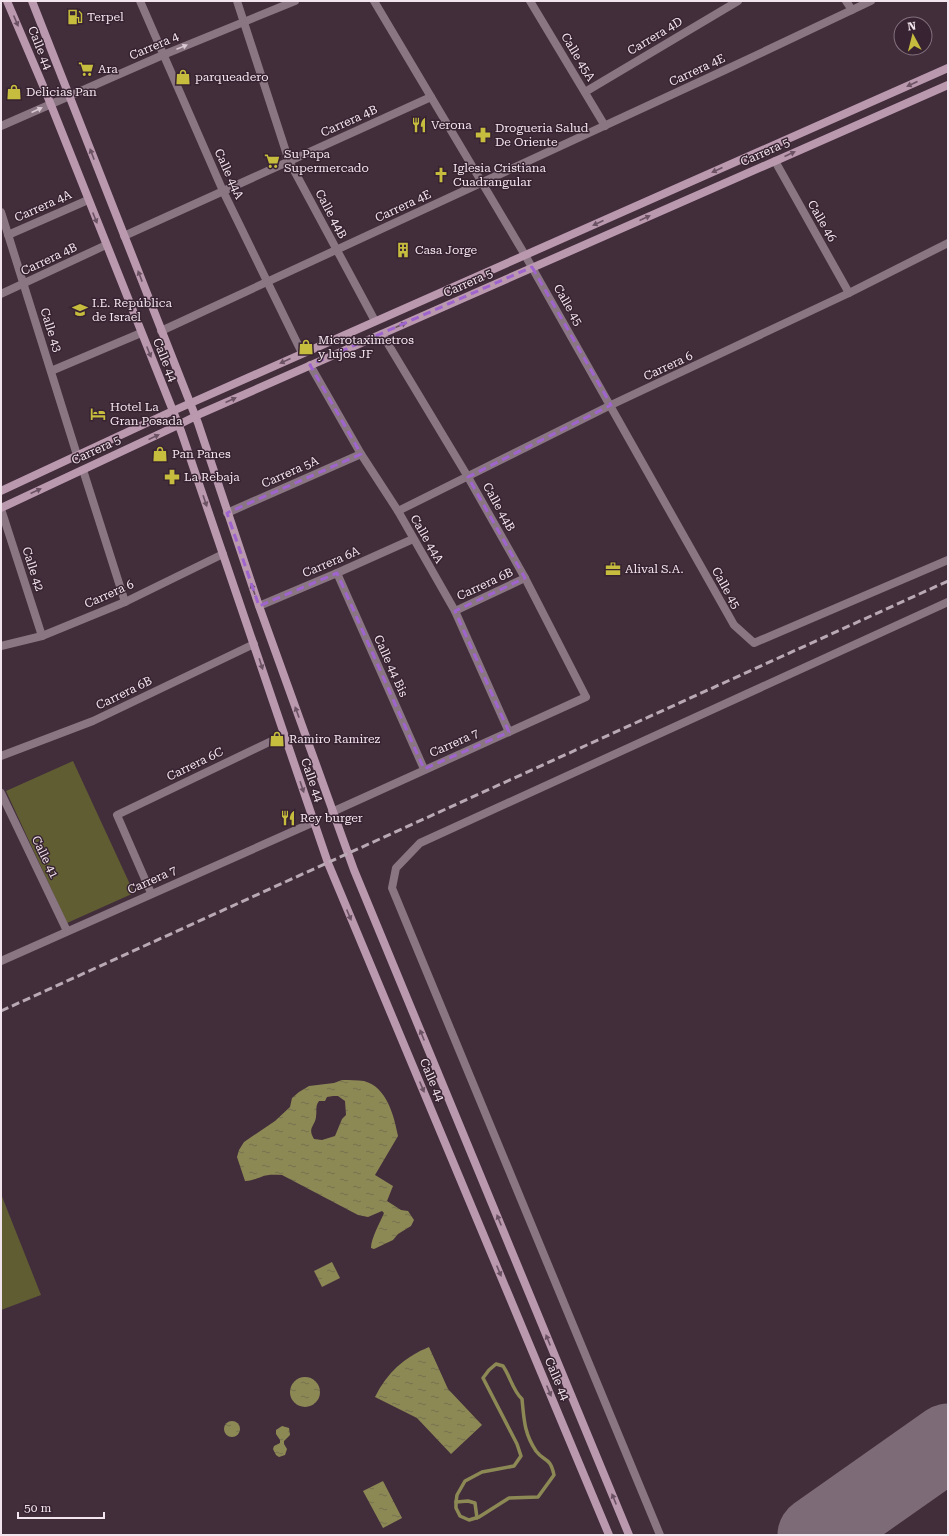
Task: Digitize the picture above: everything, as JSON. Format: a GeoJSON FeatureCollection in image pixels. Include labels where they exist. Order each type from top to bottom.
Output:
{"type":"FeatureCollection","features":[{"type":"Feature","properties":{"kind":"main road","name":"Calle 44"},"geometry":{"type":"LineString","coordinates":[[8,1],[173,411],[334,880],[609,1535]]}},
{"type":"Feature","properties":{"kind":"main road","name":"Calle 44"},"geometry":{"type":"LineString","coordinates":[[32,1],[195,416],[259,606],[357,878],[629,1535]]}},
{"type":"Feature","properties":{"kind":"main road","name":"Carrera 5"},"geometry":{"type":"LineString","coordinates":[[1,491],[190,403],[948,68]]}},
{"type":"Feature","properties":{"kind":"main road","name":"Carrera 5"},"geometry":{"type":"LineString","coordinates":[[1,508],[195,416],[948,85]]}},
{"type":"Feature","properties":{"kind":"street","name":"Calle 44A"},"geometry":{"type":"LineString","coordinates":[[140,1],[223,191],[302,353]]}},
{"type":"Feature","properties":{"kind":"street","name":"Calle 44B"},"geometry":{"type":"LineString","coordinates":[[237,1],[289,161],[375,321]]}},
{"type":"Feature","properties":{"kind":"street","name":"Carrera 4"},"geometry":{"type":"LineString","coordinates":[[1,126],[163,55],[295,1]]}},
{"type":"Feature","properties":{"kind":"street","name":"Calle 45"},"geometry":{"type":"LineString","coordinates":[[374,1],[525,255],[734,625],[754,643],[948,560]]}},
{"type":"Feature","properties":{"kind":"street","name":"Calle 45A"},"geometry":{"type":"LineString","coordinates":[[530,1],[605,126]]}},
{"type":"Feature","properties":{"kind":"street","name":"Carrera 4D"},"geometry":{"type":"LineString","coordinates":[[585,92],[738,1]]}},
{"type":"Feature","properties":{"kind":"street"},"geometry":{"type":"LineString","coordinates":[[846,1],[852,10]]}},
{"type":"Feature","properties":{"kind":"street","name":"Carrera 4E"},"geometry":{"type":"LineString","coordinates":[[161,331],[605,126],[871,1]]}},
{"type":"Feature","properties":{"kind":"street","name":"Carrera 4B"},"geometry":{"type":"LineString","coordinates":[[124,236],[431,97]]}},
{"type":"Feature","properties":{"kind":"street","name":"Calle 46"},"geometry":{"type":"LineString","coordinates":[[775,161],[849,293]]}},
{"type":"Feature","properties":{"kind":"street","name":"Carrera 4A"},"geometry":{"type":"LineString","coordinates":[[8,235],[88,200]]}},
{"type":"Feature","properties":{"kind":"street","name":"Calle 43"},"geometry":{"type":"LineString","coordinates":[[1,212],[78,455]]}},
{"type":"Feature","properties":{"kind":"street","name":"Carrera 6"},"geometry":{"type":"LineString","coordinates":[[398,511],[610,405],[849,293],[948,243]]}},
{"type":"Feature","properties":{"kind":"street","name":"Carrera 4B"},"geometry":{"type":"LineString","coordinates":[[1,294],[106,245]]}},
{"type":"Feature","properties":{"kind":"street"},"geometry":{"type":"LineString","coordinates":[[51,371],[141,334]]}},
{"type":"Feature","properties":{"kind":"street","name":"Calle 44B"},"geometry":{"type":"LineString","coordinates":[[382,334],[468,477],[525,578],[586,697]]}},
{"type":"Feature","properties":{"kind":"street","name":"Calle 44A"},"geometry":{"type":"LineString","coordinates":[[310,365],[361,454],[398,511],[455,611],[509,732]]}},
{"type":"Feature","properties":{"kind":"street","name":"Carrera 5A"},"geometry":{"type":"LineString","coordinates":[[227,513],[361,454]]}},
{"type":"Feature","properties":{"kind":"street"},"geometry":{"type":"LineString","coordinates":[[83,470],[125,602]]}},
{"type":"Feature","properties":{"kind":"street","name":"Calle 42"},"geometry":{"type":"LineString","coordinates":[[1,508],[42,636]]}},
{"type":"Feature","properties":{"kind":"street","name":"Carrera 6A"},"geometry":{"type":"LineString","coordinates":[[259,606],[413,539]]}},
{"type":"Feature","properties":{"kind":"street","name":"Carrera 6"},"geometry":{"type":"LineString","coordinates":[[1,646],[42,636],[125,602],[223,554]]}},
{"type":"Feature","properties":{"kind":"street","name":"Calle 44 Bis"},"geometry":{"type":"LineString","coordinates":[[337,573],[424,770]]}},
{"type":"Feature","properties":{"kind":"street","name":"Carrera 6B"},"geometry":{"type":"LineString","coordinates":[[455,611],[525,578]]}},
{"type":"Feature","properties":{"kind":"street"},"geometry":{"type":"LineString","coordinates":[[660,1535],[392,888],[396,868],[420,843],[948,602]]}},
{"type":"Feature","properties":{"kind":"street","name":"Carrera 6B"},"geometry":{"type":"LineString","coordinates":[[1,756],[93,721],[254,644]]}},
{"type":"Feature","properties":{"kind":"street","name":"Carrera 7"},"geometry":{"type":"LineString","coordinates":[[332,812],[586,697]]}},
{"type":"Feature","properties":{"kind":"street","name":"Carrera 6C"},"geometry":{"type":"LineString","coordinates":[[151,893],[118,815],[284,735]]}},
{"type":"Feature","properties":{"kind":"street","name":"Calle 41"},"geometry":{"type":"LineString","coordinates":[[1,793],[4,807],[68,931]]}},
{"type":"Feature","properties":{"kind":"street","name":"Carrera 7"},"geometry":{"type":"LineString","coordinates":[[1,961],[151,893],[314,822]]}},
{"type":"Feature","properties":{"kind":"highlighted area"},"geometry":{"type":"Polygon","coordinates":[[[532,267],[611,405],[468,477],[525,578],[455,611],[509,732],[424,769],[337,573],[259,606],[227,513],[361,454],[310,365],[532,267]]]}},
{"type":"Feature","properties":{"kind":"shaded area"},"geometry":{"type":"Polygon","coordinates":[[[73,761],[134,893],[67,923],[6,791],[73,761]]]}},
{"type":"Feature","properties":{"kind":"shaded area"},"geometry":{"type":"Polygon","coordinates":[[[1,1194],[41,1295],[1,1310],[1,1194]]]}},
{"type":"Feature","properties":{"kind":"water"},"geometry":{"type":"Polygon","coordinates":[[[342,1080],[353,1080],[364,1081],[372,1084],[384,1096],[392,1111],[398,1136],[375,1175],[393,1186],[387,1201],[401,1210],[408,1211],[414,1220],[411,1226],[398,1234],[393,1240],[374,1249],[371,1248],[371,1244],[384,1213],[382,1211],[368,1217],[358,1215],[282,1175],[266,1175],[245,1181],[237,1157],[244,1142],[275,1121],[290,1107],[292,1098],[299,1092],[309,1086],[334,1083],[342,1080]],[[338,1096],[327,1097],[325,1101],[319,1101],[311,1130],[314,1139],[322,1140],[335,1136],[342,1119],[346,1115],[345,1101],[338,1096]]]}},
{"type":"Feature","properties":{"kind":"water"},"geometry":{"type":"Polygon","coordinates":[[[332,1262],[340,1278],[322,1287],[314,1271],[332,1262]]]}},
{"type":"Feature","properties":{"kind":"water"},"geometry":{"type":"Polygon","coordinates":[[[429,1347],[448,1389],[482,1425],[451,1454],[417,1418],[375,1397],[385,1380],[397,1367],[420,1351],[429,1347]]]}},
{"type":"Feature","properties":{"kind":"water"},"geometry":{"type":"Polygon","coordinates":[[[305,1377],[316,1381],[320,1392],[316,1403],[305,1407],[294,1403],[290,1392],[294,1381],[305,1377]]]}},
{"type":"Feature","properties":{"kind":"water"},"geometry":{"type":"Polygon","coordinates":[[[232,1421],[238,1423],[240,1429],[238,1435],[232,1437],[226,1435],[224,1429],[226,1423],[232,1421]]]}},
{"type":"Feature","properties":{"kind":"water"},"geometry":{"type":"Polygon","coordinates":[[[282,1426],[289,1428],[290,1435],[284,1441],[287,1449],[285,1455],[279,1457],[273,1449],[274,1446],[280,1443],[276,1430],[282,1426]]]}},
{"type":"Feature","properties":{"kind":"water"},"geometry":{"type":"Polygon","coordinates":[[[383,1481],[402,1518],[383,1528],[363,1491],[383,1481]]]}},
{"type":"Feature","properties":{"kind":"waterway"},"geometry":{"type":"LineString","coordinates":[[496,1364],[503,1366],[516,1392],[522,1399],[525,1426],[529,1438],[536,1451],[549,1462],[554,1475],[538,1497],[509,1498],[479,1517],[469,1520],[460,1516],[456,1508],[457,1495],[465,1481],[482,1472],[514,1466],[521,1456],[517,1444],[483,1378],[496,1364]]}},
{"type":"Feature","properties":{"kind":"waterway"},"geometry":{"type":"LineString","coordinates":[[456,1502],[468,1501],[475,1503],[477,1518]]}},
{"type":"Feature","properties":{"kind":"runway"},"geometry":{"type":"LineString","coordinates":[[816,1535],[948,1442]]}},
{"type":"Feature","properties":{"kind":"railway"},"geometry":{"type":"LineString","coordinates":[[1,1011],[948,581]]}},
{"type":"Feature","properties":{"kind":"place","name":"Terpel"},"geometry":{"type":"Point","coordinates":[75,17]}},
{"type":"Feature","properties":{"kind":"place","name":"Ara"},"geometry":{"type":"Point","coordinates":[86,69]}},
{"type":"Feature","properties":{"kind":"place","name":"parqueadero"},"geometry":{"type":"Point","coordinates":[183,77]}},
{"type":"Feature","properties":{"kind":"place","name":"Delicias Pan"},"geometry":{"type":"Point","coordinates":[14,92]}},
{"type":"Feature","properties":{"kind":"place","name":"Verona"},"geometry":{"type":"Point","coordinates":[419,125]}},
{"type":"Feature","properties":{"kind":"place","name":"Drogueria Salud De Oriente"},"geometry":{"type":"Point","coordinates":[483,135]}},
{"type":"Feature","properties":{"kind":"place","name":"Su Papa Supermercado"},"geometry":{"type":"Point","coordinates":[272,161]}},
{"type":"Feature","properties":{"kind":"place","name":"Iglesia Cristiana Cuadrangular"},"geometry":{"type":"Point","coordinates":[441,175]}},
{"type":"Feature","properties":{"kind":"place","name":"Casa Jorge"},"geometry":{"type":"Point","coordinates":[403,250]}},
{"type":"Feature","properties":{"kind":"place","name":"I.E. República de Israel"},"geometry":{"type":"Point","coordinates":[80,310]}},
{"type":"Feature","properties":{"kind":"place","name":"Microtaximetros y lujos JF"},"geometry":{"type":"Point","coordinates":[306,347]}},
{"type":"Feature","properties":{"kind":"place","name":"Hotel La Gran Posada"},"geometry":{"type":"Point","coordinates":[98,414]}},
{"type":"Feature","properties":{"kind":"place","name":"Pan Panes"},"geometry":{"type":"Point","coordinates":[160,454]}},
{"type":"Feature","properties":{"kind":"place","name":"La Rebaja"},"geometry":{"type":"Point","coordinates":[172,477]}},
{"type":"Feature","properties":{"kind":"place","name":"Alival S.A."},"geometry":{"type":"Point","coordinates":[613,569]}},
{"type":"Feature","properties":{"kind":"place","name":"Ramiro Ramirez"},"geometry":{"type":"Point","coordinates":[277,739]}},
{"type":"Feature","properties":{"kind":"place","name":"Rey burger"},"geometry":{"type":"Point","coordinates":[288,818]}}]}
